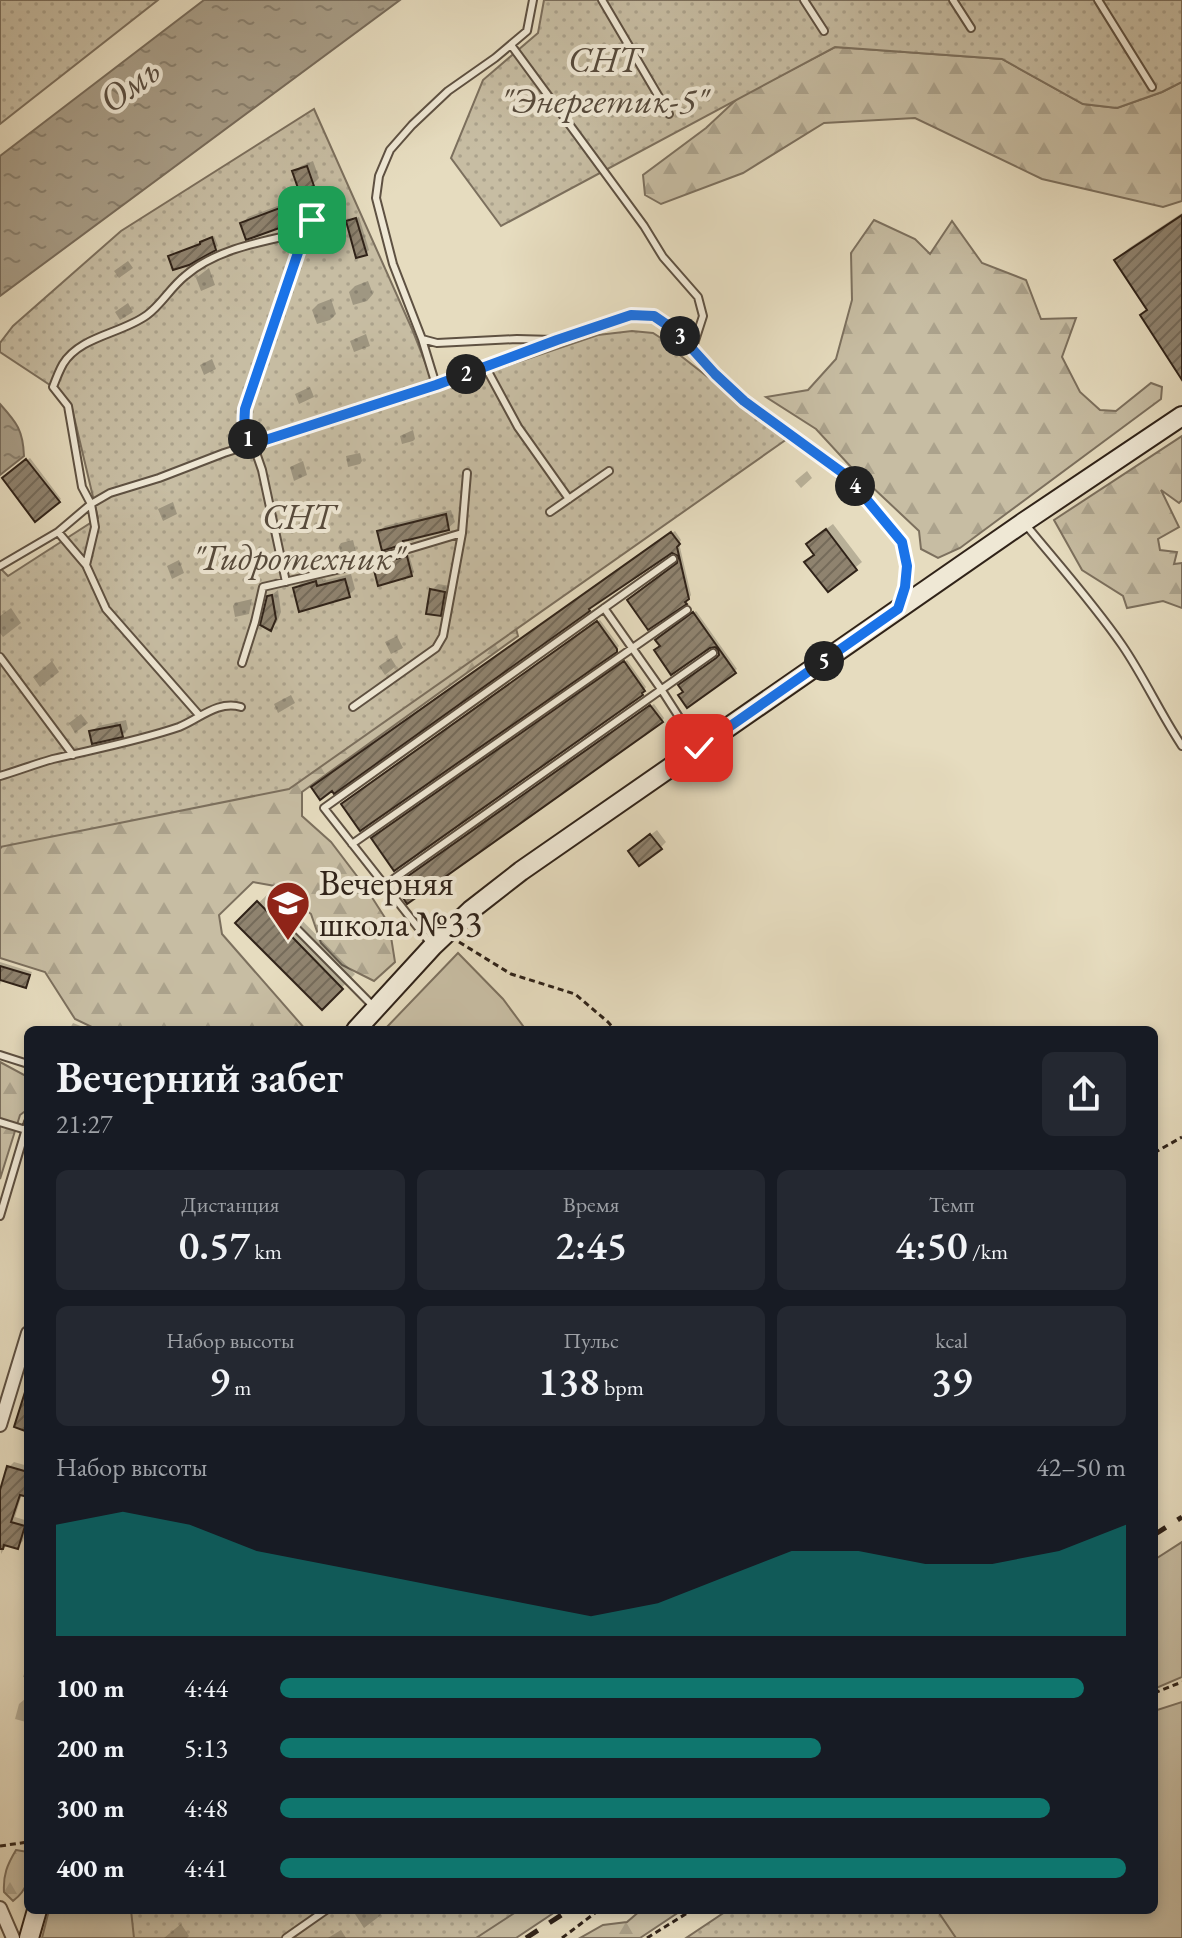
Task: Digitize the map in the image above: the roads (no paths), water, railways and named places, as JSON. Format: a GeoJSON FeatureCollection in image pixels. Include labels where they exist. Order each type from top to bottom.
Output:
{"type":"FeatureCollection","features":[{"type":"Feature","properties":{"kind":"street"},"geometry":{"type":"LineString","coordinates":[[359,1026],[439,940],[521,871],[1182,416]]}},
{"type":"Feature","properties":{"kind":"street"},"geometry":{"type":"LineString","coordinates":[[0,1425],[5,1393],[24,1343]]}},
{"type":"Feature","properties":{"kind":"street"},"geometry":{"type":"LineString","coordinates":[[0,1908],[13,1938]]}},
{"type":"Feature","properties":{"kind":"street"},"geometry":{"type":"LineString","coordinates":[[29,1938],[36,1914]]}},
{"type":"Feature","properties":{"kind":"lane"},"geometry":{"type":"LineString","coordinates":[[436,385],[393,264],[376,198],[379,176],[390,150],[412,125],[448,91],[527,31],[533,0]]}},
{"type":"Feature","properties":{"kind":"lane"},"geometry":{"type":"LineString","coordinates":[[602,0],[669,114]]}},
{"type":"Feature","properties":{"kind":"lane"},"geometry":{"type":"LineString","coordinates":[[804,0],[824,31]]}},
{"type":"Feature","properties":{"kind":"lane"},"geometry":{"type":"LineString","coordinates":[[953,0],[971,28]]}},
{"type":"Feature","properties":{"kind":"lane"},"geometry":{"type":"LineString","coordinates":[[1098,0],[1152,87]]}},
{"type":"Feature","properties":{"kind":"lane"},"geometry":{"type":"LineString","coordinates":[[511,45],[644,226],[663,257],[698,297],[703,316],[692,350]]}},
{"type":"Feature","properties":{"kind":"lane"},"geometry":{"type":"LineString","coordinates":[[286,582],[262,470],[244,429],[245,409],[305,232],[312,220]]}},
{"type":"Feature","properties":{"kind":"lane"},"geometry":{"type":"LineString","coordinates":[[86,565],[95,527],[91,504],[82,487],[68,406],[53,387],[64,362],[83,345],[127,327],[149,314],[186,275],[205,262],[244,246],[305,232]]}},
{"type":"Feature","properties":{"kind":"lane"},"geometry":{"type":"LineString","coordinates":[[0,566],[58,532],[91,504],[110,493],[436,385],[631,315],[654,316],[676,331],[744,401],[847,476],[902,542],[907,566],[898,609]]}},
{"type":"Feature","properties":{"kind":"lane"},"geometry":{"type":"LineString","coordinates":[[422,339],[437,343],[557,340]]}},
{"type":"Feature","properties":{"kind":"lane"},"geometry":{"type":"LineString","coordinates":[[485,366],[518,427],[569,499]]}},
{"type":"Feature","properties":{"kind":"lane"},"geometry":{"type":"LineString","coordinates":[[550,512],[609,471]]}},
{"type":"Feature","properties":{"kind":"lane"},"geometry":{"type":"LineString","coordinates":[[353,707],[436,648],[443,636],[462,533],[467,473]]}},
{"type":"Feature","properties":{"kind":"lane"},"geometry":{"type":"LineString","coordinates":[[1024,522],[1121,643],[1182,746]]}},
{"type":"Feature","properties":{"kind":"lane"},"geometry":{"type":"LineString","coordinates":[[58,532],[86,565],[106,609],[199,715]]}},
{"type":"Feature","properties":{"kind":"lane"},"geometry":{"type":"LineString","coordinates":[[242,663],[263,587],[345,568],[462,533]]}},
{"type":"Feature","properties":{"kind":"lane"},"geometry":{"type":"LineString","coordinates":[[439,940],[385,885],[324,808],[673,559]]}},
{"type":"Feature","properties":{"kind":"lane"},"geometry":{"type":"LineString","coordinates":[[604,608],[699,748]]}},
{"type":"Feature","properties":{"kind":"lane"},"geometry":{"type":"LineString","coordinates":[[352,844],[687,610]]}},
{"type":"Feature","properties":{"kind":"lane"},"geometry":{"type":"LineString","coordinates":[[385,885],[713,653]]}},
{"type":"Feature","properties":{"kind":"lane"},"geometry":{"type":"LineString","coordinates":[[0,657],[73,755]]}},
{"type":"Feature","properties":{"kind":"lane"},"geometry":{"type":"LineString","coordinates":[[0,776],[49,760],[159,733],[230,704],[241,707]]}},
{"type":"Feature","properties":{"kind":"lane"},"geometry":{"type":"LineString","coordinates":[[294,926],[375,1008]]}},
{"type":"Feature","properties":{"kind":"lane"},"geometry":{"type":"LineString","coordinates":[[0,1055],[24,1063]]}},
{"type":"Feature","properties":{"kind":"lane"},"geometry":{"type":"LineString","coordinates":[[0,1122],[24,1126]]}},
{"type":"Feature","properties":{"kind":"lane"},"geometry":{"type":"LineString","coordinates":[[0,1216],[24,1136]]}},
{"type":"Feature","properties":{"kind":"lane"},"geometry":{"type":"LineString","coordinates":[[286,1938],[312,1914]]}},
{"type":"Feature","properties":{"kind":"water","name":"Омь"},"geometry":{"type":"Polygon","coordinates":[[[204,0],[400,0],[0,296],[0,156],[204,0]]]}},
{"type":"Feature","properties":{"kind":"water"},"geometry":{"type":"Polygon","coordinates":[[[0,404],[18,427],[24,456],[0,475],[0,404]]]}},
{"type":"Feature","properties":{"kind":"railway"},"geometry":{"type":"LineString","coordinates":[[1158,1532],[1182,1517]]}},
{"type":"Feature","properties":{"kind":"railway"},"geometry":{"type":"LineString","coordinates":[[526,1938],[563,1914]]}},
{"type":"Feature","properties":{"kind":"place","name":"Вечерняя школа №33"},"geometry":{"type":"Point","coordinates":[288,942]}},
{"type":"Feature","properties":{"kind":"park label","name":"СНТ \"Энергетик-5\""},"geometry":{"type":"Point","coordinates":[604,80]}},
{"type":"Feature","properties":{"kind":"park label","name":"СНТ \"Гидротехник\""},"geometry":{"type":"Point","coordinates":[298,536]}}]}
